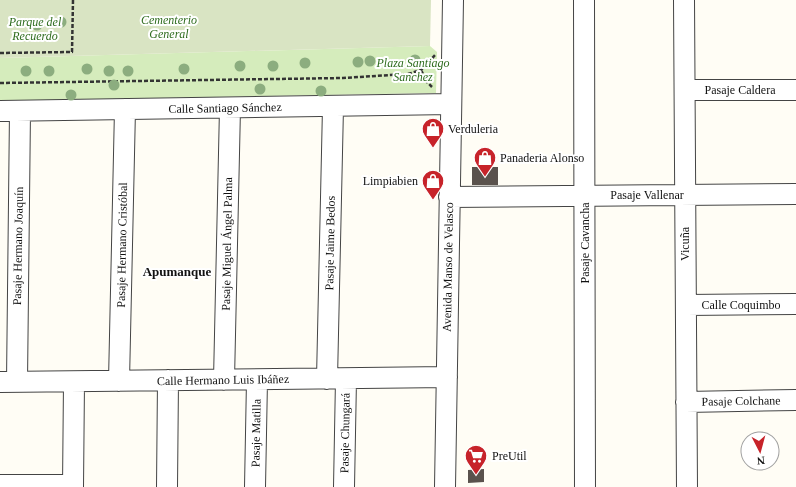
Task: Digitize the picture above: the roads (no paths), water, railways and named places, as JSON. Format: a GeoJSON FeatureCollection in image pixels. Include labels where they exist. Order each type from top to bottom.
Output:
{"type":"FeatureCollection","features":[{"type":"Feature","properties":{"kind":"street","name":"Avenida Manso de Velasco"},"geometry":{"type":"LineString","coordinates":[[445,487],[449,197],[443,104],[452,42],[453,0]]}},
{"type":"Feature","properties":{"kind":"street","name":"Pasaje Cavancha"},"geometry":{"type":"LineString","coordinates":[[584,0],[586,487]]}},
{"type":"Feature","properties":{"kind":"street","name":"Vicuña"},"geometry":{"type":"LineString","coordinates":[[684,0],[687,487]]}},
{"type":"Feature","properties":{"kind":"street","name":"Pasaje Caldera"},"geometry":{"type":"LineString","coordinates":[[685,90],[796,90]]}},
{"type":"Feature","properties":{"kind":"street","name":"Calle Santiago Sánchez"},"geometry":{"type":"LineString","coordinates":[[0,111],[443,104]]}},
{"type":"Feature","properties":{"kind":"street","name":"Pasaje Jaime Bedos"},"geometry":{"type":"LineString","coordinates":[[333,106],[336,379]]}},
{"type":"Feature","properties":{"kind":"street","name":"Pasaje Miguel Ángel Palma"},"geometry":{"type":"LineString","coordinates":[[224,380],[230,108]]}},
{"type":"Feature","properties":{"kind":"street","name":"Pasaje Hermano Cristóbal"},"geometry":{"type":"LineString","coordinates":[[119,381],[125,109]]}},
{"type":"Feature","properties":{"kind":"street","name":"Pasaje Hermano Joaquín"},"geometry":{"type":"LineString","coordinates":[[9,382],[20,111]]}},
{"type":"Feature","properties":{"kind":"street","name":"Pasaje Vallenar"},"geometry":{"type":"LineString","coordinates":[[449,197],[796,194]]}},
{"type":"Feature","properties":{"kind":"street","name":"Calle Coquimbo"},"geometry":{"type":"LineString","coordinates":[[686,305],[796,304]]}},
{"type":"Feature","properties":{"kind":"street","name":"Calle Hermano Luis Ibáñez"},"geometry":{"type":"LineString","coordinates":[[9,382],[447,377]]}},
{"type":"Feature","properties":{"kind":"street","name":"Pasaje Chungará"},"geometry":{"type":"LineString","coordinates":[[336,379],[344,487]]}},
{"type":"Feature","properties":{"kind":"street"},"geometry":{"type":"LineString","coordinates":[[167,487],[168,380]]}},
{"type":"Feature","properties":{"kind":"street","name":"Pasaje Matilla"},"geometry":{"type":"LineString","coordinates":[[255,487],[257,380]]}},
{"type":"Feature","properties":{"kind":"street"},"geometry":{"type":"LineString","coordinates":[[0,484],[73,486],[74,382]]}},
{"type":"Feature","properties":{"kind":"street","name":"Pasaje Colchane"},"geometry":{"type":"LineString","coordinates":[[686,402],[796,400]]}},
{"type":"Feature","properties":{"kind":"place","name":"Verduleria"},"geometry":{"type":"Point","coordinates":[433,148]}},
{"type":"Feature","properties":{"kind":"place","name":"Panaderia Alonso"},"geometry":{"type":"Point","coordinates":[485,178]}},
{"type":"Feature","properties":{"kind":"place","name":"Limpiabien"},"geometry":{"type":"Point","coordinates":[433,200]}},
{"type":"Feature","properties":{"kind":"place","name":"PreUtil"},"geometry":{"type":"Point","coordinates":[476,476]}},
{"type":"Feature","properties":{"kind":"district","name":"Apumanque"},"geometry":{"type":"Point","coordinates":[177,271]}},
{"type":"Feature","properties":{"kind":"park label","name":"Cementerio General"},"geometry":{"type":"Point","coordinates":[169,27]}},
{"type":"Feature","properties":{"kind":"park label","name":"Parque del Recuerdo"},"geometry":{"type":"Point","coordinates":[35,29]}},
{"type":"Feature","properties":{"kind":"park label","name":"Plaza Santiago Sanchez"},"geometry":{"type":"Point","coordinates":[413,70]}}]}
